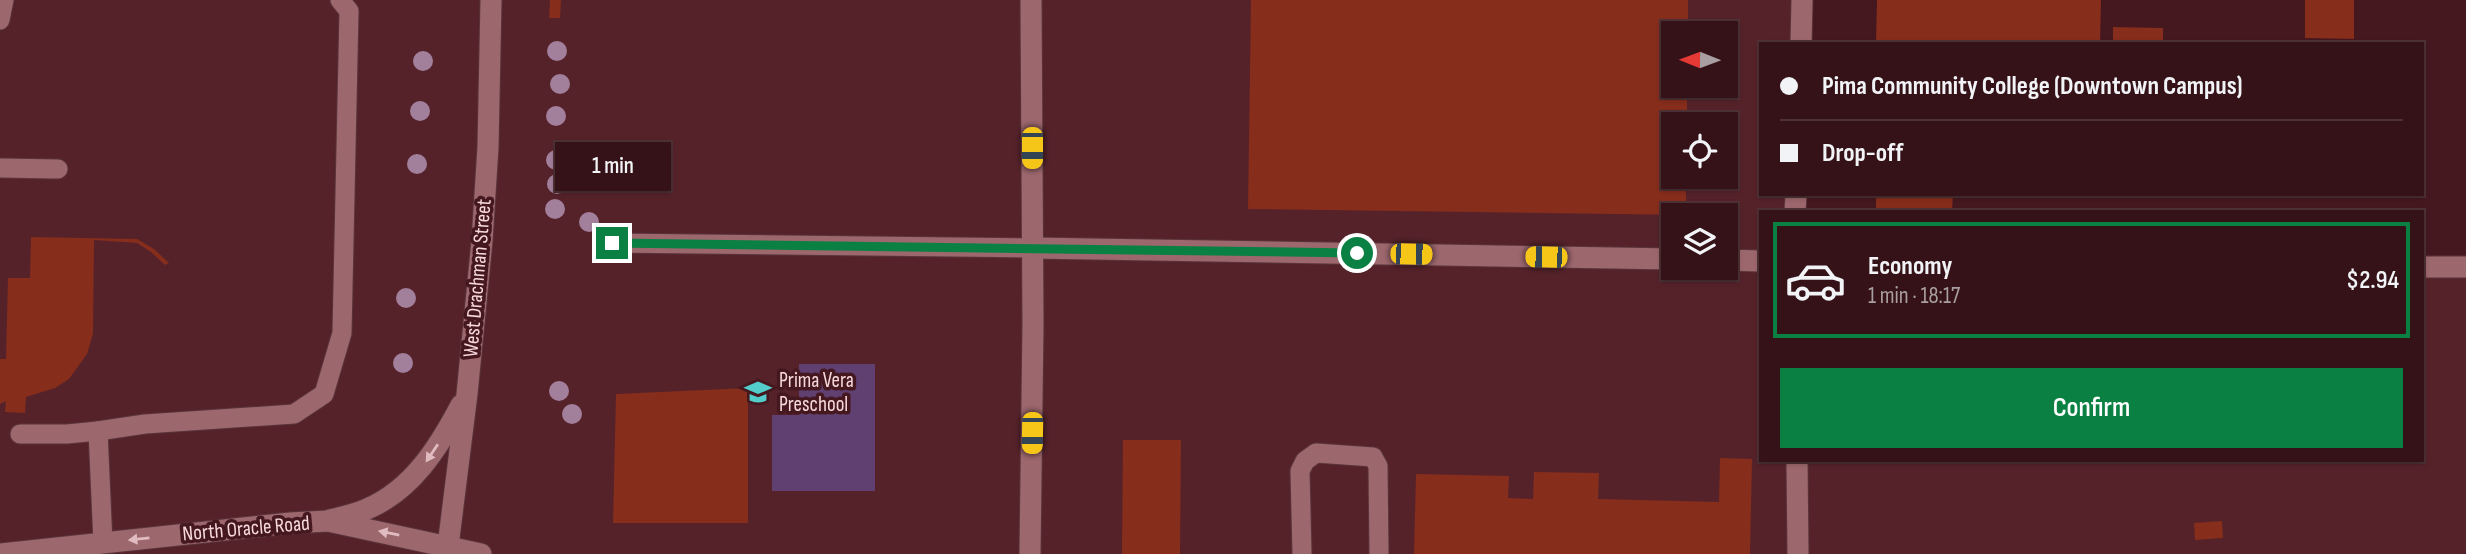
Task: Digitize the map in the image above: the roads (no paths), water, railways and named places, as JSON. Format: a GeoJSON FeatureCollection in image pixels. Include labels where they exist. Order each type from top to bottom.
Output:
{"type":"FeatureCollection","features":[{"type":"Feature","properties":{"kind":"street","name":"West Drachman Street"},"geometry":{"type":"LineString","coordinates":[[448,550],[482,241],[488,147],[491,0]]}},
{"type":"Feature","properties":{"kind":"street"},"geometry":{"type":"LineString","coordinates":[[1030,554],[1031,0]]}},
{"type":"Feature","properties":{"kind":"street"},"geometry":{"type":"LineString","coordinates":[[1801,42],[1802,0]]}},
{"type":"Feature","properties":{"kind":"street"},"geometry":{"type":"LineString","coordinates":[[1032,248],[1661,259]]}},
{"type":"Feature","properties":{"kind":"street"},"geometry":{"type":"LineString","coordinates":[[1738,260],[1759,261]]}},
{"type":"Feature","properties":{"kind":"street"},"geometry":{"type":"LineString","coordinates":[[2424,267],[2466,267]]}},
{"type":"Feature","properties":{"kind":"street"},"geometry":{"type":"LineString","coordinates":[[328,521],[367,509],[394,494],[428,461],[467,394]]}},
{"type":"Feature","properties":{"kind":"street"},"geometry":{"type":"LineString","coordinates":[[1797,462],[1798,554]]}},
{"type":"Feature","properties":{"kind":"street","name":"North Oracle Road"},"geometry":{"type":"LineString","coordinates":[[0,554],[328,521],[448,550],[481,554]]}},
{"type":"Feature","properties":{"kind":"lane"},"geometry":{"type":"LineString","coordinates":[[0,20],[4,0]]}},
{"type":"Feature","properties":{"kind":"lane"},"geometry":{"type":"LineString","coordinates":[[20,435],[67,434],[145,424],[294,414],[324,394],[342,333],[349,11],[340,0]]}},
{"type":"Feature","properties":{"kind":"lane"},"geometry":{"type":"LineString","coordinates":[[0,168],[58,169]]}},
{"type":"Feature","properties":{"kind":"lane"},"geometry":{"type":"LineString","coordinates":[[612,243],[1032,248]]}},
{"type":"Feature","properties":{"kind":"lane"},"geometry":{"type":"LineString","coordinates":[[98,431],[103,543]]}},
{"type":"Feature","properties":{"kind":"lane"},"geometry":{"type":"LineString","coordinates":[[1302,554],[1300,471],[1306,461],[1317,453],[1373,457],[1378,466],[1379,554]]}},
{"type":"Feature","properties":{"kind":"place","name":"Prima Vera Preschool"},"geometry":{"type":"Point","coordinates":[758,392]}}]}
